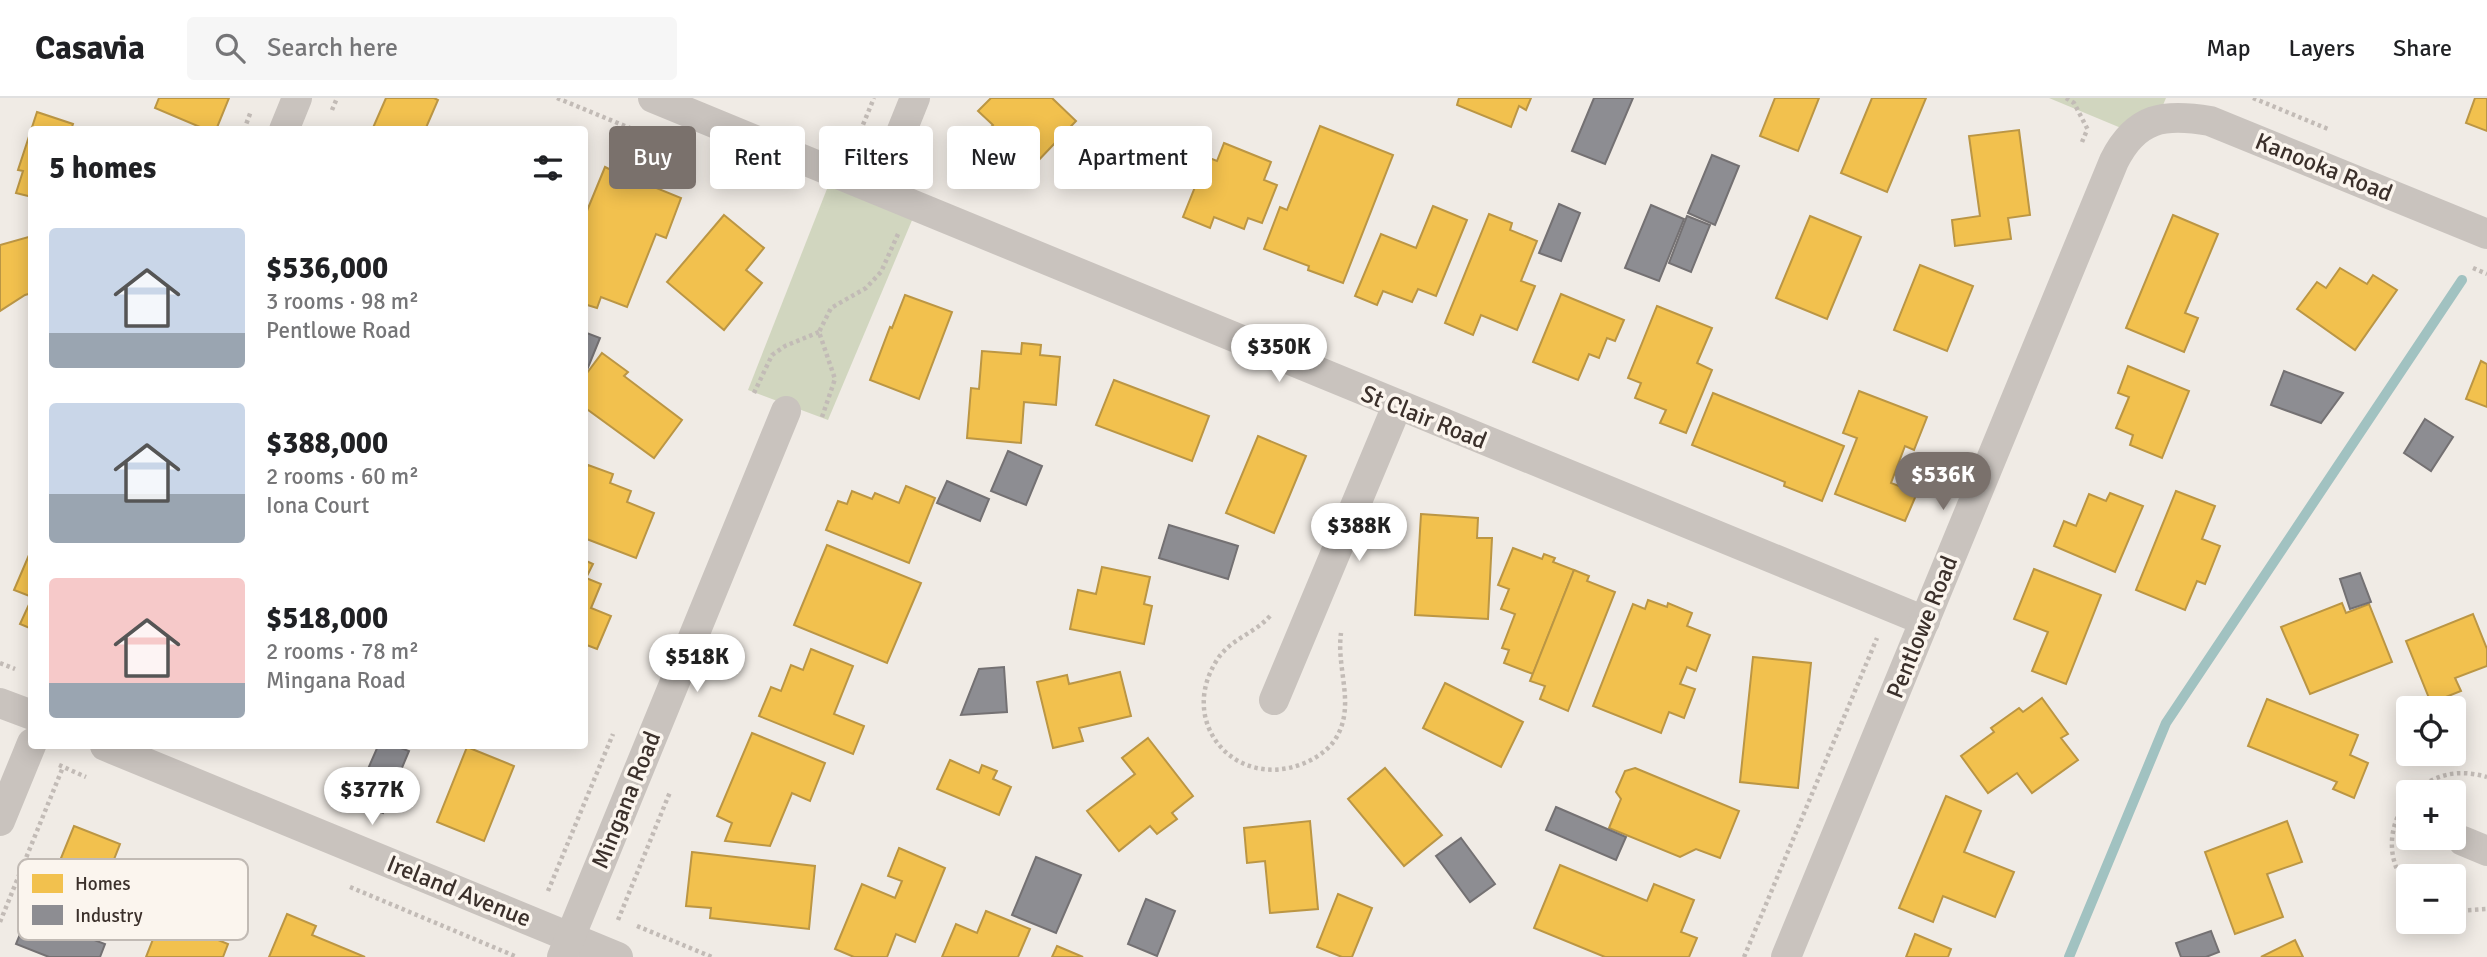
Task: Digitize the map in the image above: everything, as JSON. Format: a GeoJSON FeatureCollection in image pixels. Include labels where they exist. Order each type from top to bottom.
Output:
{"type":"FeatureCollection","features":[{"type":"Feature","properties":{"kind":"street"},"geometry":{"type":"LineString","coordinates":[[286,126],[297,98]]}},
{"type":"Feature","properties":{"kind":"street","name":"St Clair Road"},"geometry":{"type":"LineString","coordinates":[[653,98],[1925,621]]}},
{"type":"Feature","properties":{"kind":"street"},"geometry":{"type":"LineString","coordinates":[[878,190],[915,98]]}},
{"type":"Feature","properties":{"kind":"street","name":"Kanooka Road"},"geometry":{"type":"LineString","coordinates":[[2158,119],[2192,118],[2227,127],[2487,234]]}},
{"type":"Feature","properties":{"kind":"street","name":"Pentlowe Road"},"geometry":{"type":"LineString","coordinates":[[1786,957],[2114,161],[2121,147],[2136,130],[2158,119]]}},
{"type":"Feature","properties":{"kind":"street"},"geometry":{"type":"LineString","coordinates":[[1274,700],[1397,406]]}},
{"type":"Feature","properties":{"kind":"street","name":"Mingana Road"},"geometry":{"type":"LineString","coordinates":[[566,947],[786,411]]}},
{"type":"Feature","properties":{"kind":"street"},"geometry":{"type":"LineString","coordinates":[[0,702],[28,713]]}},
{"type":"Feature","properties":{"kind":"street"},"geometry":{"type":"LineString","coordinates":[[0,821],[30,749]]}},
{"type":"Feature","properties":{"kind":"street","name":"Ireland Avenue"},"geometry":{"type":"LineString","coordinates":[[112,749],[566,947],[618,957]]}},
{"type":"Feature","properties":{"kind":"path"},"geometry":{"type":"LineString","coordinates":[[862,126],[874,98]]}},
{"type":"Feature","properties":{"kind":"path"},"geometry":{"type":"LineString","coordinates":[[2066,98],[2074,103],[2087,130],[2095,125]]}},
{"type":"Feature","properties":{"kind":"path"},"geometry":{"type":"LineString","coordinates":[[2462,264],[2487,274]]}},
{"type":"Feature","properties":{"kind":"path"},"geometry":{"type":"LineString","coordinates":[[1744,957],[1880,631]]}},
{"type":"Feature","properties":{"kind":"path"},"geometry":{"type":"LineString","coordinates":[[26,859],[63,767]]}},
{"type":"Feature","properties":{"kind":"path"},"geometry":{"type":"LineString","coordinates":[[2433,780],[2449,773],[2461,772],[2487,777]]}},
{"type":"Feature","properties":{"kind":"path"},"geometry":{"type":"LineString","coordinates":[[2396,818],[2391,851],[2396,865]]}},
{"type":"Feature","properties":{"kind":"path"},"geometry":{"type":"LineString","coordinates":[[0,922],[18,878]]}},
{"type":"Feature","properties":{"kind":"path"},"geometry":{"type":"LineString","coordinates":[[2466,910],[2487,909]]}},
{"type":"Feature","properties":{"kind":"path"},"geometry":{"type":"LineString","coordinates":[[607,914],[712,957]]}},
{"type":"Feature","properties":{"kind":"green space"},"geometry":{"type":"Polygon","coordinates":[[[2049,98],[2166,98],[2157,119],[2133,133],[2049,98]]]}},
{"type":"Feature","properties":{"kind":"green space"},"geometry":{"type":"Polygon","coordinates":[[[827,189],[877,189],[918,206],[828,420],[748,390],[827,189]]]}},
{"type":"Feature","properties":{"kind":"building: Homes"},"geometry":{"type":"Polygon","coordinates":[[[159,98],[229,98],[218,126],[198,126],[155,108],[159,98]]]}},
{"type":"Feature","properties":{"kind":"building: Homes"},"geometry":{"type":"Polygon","coordinates":[[[386,98],[438,100],[427,126],[374,126],[386,98]]]}},
{"type":"Feature","properties":{"kind":"building: Homes"},"geometry":{"type":"Polygon","coordinates":[[[991,98],[1052,98],[1076,121],[1071,126],[1054,126],[1054,144],[1040,159],[1040,126],[992,126],[978,111],[991,98]]]}},
{"type":"Feature","properties":{"kind":"building: Homes"},"geometry":{"type":"Polygon","coordinates":[[[1459,98],[1531,98],[1526,110],[1519,106],[1511,127],[1457,105],[1459,98]]]}},
{"type":"Feature","properties":{"kind":"building: Homes"},"geometry":{"type":"Polygon","coordinates":[[[1775,98],[1819,98],[1798,151],[1760,136],[1775,98]]]}},
{"type":"Feature","properties":{"kind":"building: Homes"},"geometry":{"type":"Polygon","coordinates":[[[1872,98],[1926,98],[1887,192],[1841,173],[1872,98]]]}},
{"type":"Feature","properties":{"kind":"building: Homes"},"geometry":{"type":"Polygon","coordinates":[[[2475,98],[2487,98],[2487,131],[2466,123],[2475,98]]]}},
{"type":"Feature","properties":{"kind":"building: Homes"},"geometry":{"type":"Polygon","coordinates":[[[37,112],[73,124],[72,126],[32,126],[37,112]]]}},
{"type":"Feature","properties":{"kind":"building: Homes"},"geometry":{"type":"Polygon","coordinates":[[[1320,126],[1393,155],[1343,283],[1308,270],[1309,266],[1264,249],[1280,207],[1287,210],[1320,126]]]}},
{"type":"Feature","properties":{"kind":"building: Homes"},"geometry":{"type":"Polygon","coordinates":[[[2019,130],[2030,215],[2008,218],[2011,239],[1955,246],[1952,220],[1980,216],[1969,136],[2019,130]]]}},
{"type":"Feature","properties":{"kind":"building: Homes"},"geometry":{"type":"Polygon","coordinates":[[[28,139],[28,196],[16,193],[23,171],[18,170],[28,139]]]}},
{"type":"Feature","properties":{"kind":"building: Homes"},"geometry":{"type":"Polygon","coordinates":[[[1224,143],[1271,162],[1264,180],[1277,185],[1262,223],[1248,218],[1244,229],[1214,217],[1210,228],[1183,217],[1194,189],[1212,189],[1212,159],[1217,161],[1224,143]]]}},
{"type":"Feature","properties":{"kind":"building: Homes"},"geometry":{"type":"Polygon","coordinates":[[[605,167],[609,169],[609,189],[659,189],[681,198],[666,238],[656,234],[627,307],[601,297],[597,308],[588,305],[588,208],[605,167]]]}},
{"type":"Feature","properties":{"kind":"building: Homes"},"geometry":{"type":"Polygon","coordinates":[[[1433,206],[1467,220],[1436,296],[1418,289],[1412,302],[1383,291],[1377,305],[1355,296],[1381,234],[1416,248],[1433,206]]]}},
{"type":"Feature","properties":{"kind":"building: Homes"},"geometry":{"type":"Polygon","coordinates":[[[1489,214],[1512,223],[1510,230],[1537,241],[1521,281],[1535,286],[1517,330],[1481,315],[1473,335],[1445,323],[1489,214]]]}},
{"type":"Feature","properties":{"kind":"building: Homes"},"geometry":{"type":"Polygon","coordinates":[[[724,215],[764,248],[746,270],[762,283],[724,330],[667,282],[724,215]]]}},
{"type":"Feature","properties":{"kind":"building: Homes"},"geometry":{"type":"Polygon","coordinates":[[[2173,215],[2218,234],[2185,313],[2198,318],[2184,352],[2126,328],[2173,215]]]}},
{"type":"Feature","properties":{"kind":"building: Homes"},"geometry":{"type":"Polygon","coordinates":[[[1810,216],[1861,237],[1827,319],[1776,298],[1810,216]]]}},
{"type":"Feature","properties":{"kind":"building: Homes"},"geometry":{"type":"Polygon","coordinates":[[[28,237],[28,294],[0,311],[0,245],[28,237]]]}},
{"type":"Feature","properties":{"kind":"building: Homes"},"geometry":{"type":"Polygon","coordinates":[[[1920,265],[1973,286],[1947,351],[1894,330],[1920,265]]]}},
{"type":"Feature","properties":{"kind":"building: Homes"},"geometry":{"type":"Polygon","coordinates":[[[2340,268],[2367,284],[2373,275],[2397,290],[2355,350],[2297,309],[2317,282],[2326,288],[2340,268]]]}},
{"type":"Feature","properties":{"kind":"building: Homes"},"geometry":{"type":"Polygon","coordinates":[[[1561,294],[1624,320],[1615,341],[1607,338],[1599,358],[1589,354],[1578,380],[1533,362],[1561,294]]]}},
{"type":"Feature","properties":{"kind":"building: Homes"},"geometry":{"type":"Polygon","coordinates":[[[905,295],[952,312],[919,399],[870,380],[905,295]]]}},
{"type":"Feature","properties":{"kind":"building: Homes"},"geometry":{"type":"Polygon","coordinates":[[[1657,306],[1712,328],[1697,363],[1712,370],[1686,433],[1660,423],[1666,410],[1635,398],[1641,383],[1628,378],[1657,306]]]}},
{"type":"Feature","properties":{"kind":"building: Homes"},"geometry":{"type":"Polygon","coordinates":[[[1022,343],[1041,345],[1040,355],[1060,357],[1056,405],[1024,402],[1021,443],[967,438],[971,388],[979,389],[982,351],[1021,354],[1022,343]]]}},
{"type":"Feature","properties":{"kind":"building: Homes"},"geometry":{"type":"Polygon","coordinates":[[[602,353],[628,372],[624,376],[682,420],[654,458],[588,410],[588,372],[602,353]]]}},
{"type":"Feature","properties":{"kind":"building: Homes"},"geometry":{"type":"Polygon","coordinates":[[[2481,361],[2487,364],[2487,407],[2466,399],[2481,361]]]}},
{"type":"Feature","properties":{"kind":"building: Homes"},"geometry":{"type":"Polygon","coordinates":[[[2128,366],[2189,391],[2162,458],[2130,445],[2133,435],[2116,428],[2129,397],[2118,393],[2128,366]]]}},
{"type":"Feature","properties":{"kind":"building: Homes"},"geometry":{"type":"Polygon","coordinates":[[[1114,380],[1209,416],[1192,461],[1096,425],[1114,380]]]}},
{"type":"Feature","properties":{"kind":"building: Homes"},"geometry":{"type":"Polygon","coordinates":[[[1859,391],[1927,417],[1914,450],[1905,446],[1891,483],[1917,493],[1905,521],[1835,494],[1857,438],[1843,433],[1859,391]]]}},
{"type":"Feature","properties":{"kind":"building: Homes"},"geometry":{"type":"Polygon","coordinates":[[[1713,393],[1844,446],[1822,501],[1784,486],[1785,482],[1692,445],[1713,393]]]}},
{"type":"Feature","properties":{"kind":"building: Homes"},"geometry":{"type":"Polygon","coordinates":[[[1258,436],[1306,456],[1274,533],[1226,513],[1258,436]]]}},
{"type":"Feature","properties":{"kind":"building: Homes"},"geometry":{"type":"Polygon","coordinates":[[[588,465],[613,474],[610,483],[631,491],[627,502],[654,513],[636,558],[588,540],[588,465]]]}},
{"type":"Feature","properties":{"kind":"building: Homes"},"geometry":{"type":"Polygon","coordinates":[[[906,486],[935,498],[909,563],[826,530],[838,501],[847,504],[852,491],[872,499],[875,493],[899,503],[906,486]]]}},
{"type":"Feature","properties":{"kind":"building: Homes"},"geometry":{"type":"Polygon","coordinates":[[[2176,491],[2215,506],[2202,539],[2220,546],[2205,584],[2197,581],[2185,610],[2136,590],[2176,491]]]}},
{"type":"Feature","properties":{"kind":"building: Homes"},"geometry":{"type":"Polygon","coordinates":[[[2110,493],[2143,506],[2115,572],[2054,546],[2064,521],[2076,526],[2089,494],[2106,501],[2110,493]]]}},
{"type":"Feature","properties":{"kind":"building: Homes"},"geometry":{"type":"Polygon","coordinates":[[[1421,514],[1478,518],[1477,538],[1492,538],[1488,619],[1415,615],[1421,514]]]}},
{"type":"Feature","properties":{"kind":"building: Homes"},"geometry":{"type":"Polygon","coordinates":[[[827,545],[921,583],[887,663],[794,625],[827,545]]]}},
{"type":"Feature","properties":{"kind":"building: Homes"},"geometry":{"type":"Polygon","coordinates":[[[1513,548],[1542,559],[1544,554],[1555,558],[1553,562],[1574,570],[1533,674],[1504,663],[1509,650],[1502,648],[1515,614],[1501,609],[1509,589],[1498,585],[1513,548]]]}},
{"type":"Feature","properties":{"kind":"building: Homes"},"geometry":{"type":"Polygon","coordinates":[[[28,557],[28,595],[14,590],[28,557]]]}},
{"type":"Feature","properties":{"kind":"building: Homes"},"geometry":{"type":"Polygon","coordinates":[[[1102,567],[1150,577],[1144,604],[1152,606],[1144,644],[1070,629],[1078,590],[1096,594],[1102,567]]]}},
{"type":"Feature","properties":{"kind":"building: Homes"},"geometry":{"type":"Polygon","coordinates":[[[2034,569],[2101,595],[2066,684],[2032,671],[2048,632],[2014,619],[2034,569]]]}},
{"type":"Feature","properties":{"kind":"building: Homes"},"geometry":{"type":"Polygon","coordinates":[[[1574,570],[1589,576],[1587,581],[1615,592],[1568,711],[1540,699],[1545,686],[1530,681],[1574,570]]]}},
{"type":"Feature","properties":{"kind":"building: Homes"},"geometry":{"type":"Polygon","coordinates":[[[588,579],[601,584],[591,608],[611,616],[597,649],[588,646],[588,579]]]}},
{"type":"Feature","properties":{"kind":"building: Homes"},"geometry":{"type":"Polygon","coordinates":[[[1648,600],[1667,607],[1668,603],[1692,613],[1687,626],[1710,635],[1696,671],[1687,667],[1680,684],[1695,689],[1684,718],[1669,712],[1661,733],[1593,706],[1633,604],[1645,609],[1648,600]]]}},
{"type":"Feature","properties":{"kind":"building: Homes"},"geometry":{"type":"Polygon","coordinates":[[[2342,603],[2346,613],[2369,604],[2392,662],[2310,694],[2281,627],[2342,603]]]}},
{"type":"Feature","properties":{"kind":"building: Homes"},"geometry":{"type":"Polygon","coordinates":[[[28,607],[28,627],[20,624],[28,607]]]}},
{"type":"Feature","properties":{"kind":"building: Homes"},"geometry":{"type":"Polygon","coordinates":[[[2473,614],[2487,649],[2487,666],[2455,678],[2461,691],[2448,696],[2428,696],[2406,641],[2473,614]]]}},
{"type":"Feature","properties":{"kind":"building: Homes"},"geometry":{"type":"Polygon","coordinates":[[[811,649],[853,666],[834,714],[864,726],[853,754],[759,716],[771,687],[781,691],[791,665],[803,670],[811,649]]]}},
{"type":"Feature","properties":{"kind":"building: Homes"},"geometry":{"type":"Polygon","coordinates":[[[1753,657],[1811,663],[1798,788],[1740,782],[1753,657]]]}},
{"type":"Feature","properties":{"kind":"building: Homes"},"geometry":{"type":"Polygon","coordinates":[[[1120,672],[1131,716],[1079,728],[1083,741],[1053,748],[1037,682],[1067,675],[1069,684],[1120,672]]]}},
{"type":"Feature","properties":{"kind":"building: Homes"},"geometry":{"type":"Polygon","coordinates":[[[1445,683],[1523,722],[1501,767],[1423,728],[1445,683]]]}},
{"type":"Feature","properties":{"kind":"building: Homes"},"geometry":{"type":"Polygon","coordinates":[[[2042,698],[2068,734],[2061,738],[2078,760],[2032,793],[2017,773],[1988,793],[1961,756],[1994,732],[1991,728],[2019,708],[2023,712],[2042,698]]]}},
{"type":"Feature","properties":{"kind":"building: Homes"},"geometry":{"type":"Polygon","coordinates":[[[2267,699],[2358,735],[2350,755],[2368,763],[2354,798],[2333,789],[2337,782],[2248,746],[2267,699]]]}},
{"type":"Feature","properties":{"kind":"building: Homes"},"geometry":{"type":"Polygon","coordinates":[[[752,733],[825,763],[810,801],[792,793],[770,846],[725,841],[732,823],[717,816],[752,733]]]}},
{"type":"Feature","properties":{"kind":"building: Homes"},"geometry":{"type":"Polygon","coordinates":[[[1148,738],[1193,796],[1172,813],[1177,819],[1157,834],[1150,826],[1119,851],[1087,811],[1135,774],[1122,758],[1148,738]]]}},
{"type":"Feature","properties":{"kind":"building: Homes"},"geometry":{"type":"Polygon","coordinates":[[[466,749],[514,766],[484,841],[437,822],[466,749]]]}},
{"type":"Feature","properties":{"kind":"building: Homes"},"geometry":{"type":"Polygon","coordinates":[[[950,760],[979,773],[982,765],[997,771],[993,779],[1011,787],[999,815],[937,789],[950,760]]]}},
{"type":"Feature","properties":{"kind":"building: Homes"},"geometry":{"type":"Polygon","coordinates":[[[1385,768],[1442,835],[1404,866],[1348,799],[1385,768]]]}},
{"type":"Feature","properties":{"kind":"building: Homes"},"geometry":{"type":"Polygon","coordinates":[[[1635,768],[1739,811],[1720,858],[1696,849],[1680,857],[1609,828],[1621,799],[1616,792],[1625,771],[1635,768]]]}},
{"type":"Feature","properties":{"kind":"building: Homes"},"geometry":{"type":"Polygon","coordinates":[[[1946,796],[1981,811],[1964,852],[2014,872],[1995,917],[1943,896],[1933,922],[1899,908],[1946,796]]]}},
{"type":"Feature","properties":{"kind":"building: Homes"},"geometry":{"type":"Polygon","coordinates":[[[1310,821],[1318,909],[1270,913],[1265,861],[1247,863],[1244,828],[1310,821]]]}},
{"type":"Feature","properties":{"kind":"building: Homes"},"geometry":{"type":"Polygon","coordinates":[[[2287,821],[2302,862],[2267,874],[2283,917],[2235,934],[2205,852],[2287,821]]]}},
{"type":"Feature","properties":{"kind":"building: Homes"},"geometry":{"type":"Polygon","coordinates":[[[74,826],[120,844],[114,859],[61,859],[74,826]]]}},
{"type":"Feature","properties":{"kind":"building: Homes"},"geometry":{"type":"Polygon","coordinates":[[[899,848],[945,868],[915,942],[896,934],[887,957],[854,957],[835,949],[862,884],[895,898],[902,881],[888,876],[899,848]]]}},
{"type":"Feature","properties":{"kind":"building: Homes"},"geometry":{"type":"Polygon","coordinates":[[[692,852],[815,866],[809,929],[710,918],[711,908],[686,906],[692,852]]]}},
{"type":"Feature","properties":{"kind":"building: Homes"},"geometry":{"type":"Polygon","coordinates":[[[1560,865],[1647,901],[1654,884],[1694,900],[1681,932],[1697,938],[1689,957],[1605,957],[1534,928],[1560,865]]]}},
{"type":"Feature","properties":{"kind":"building: Homes"},"geometry":{"type":"Polygon","coordinates":[[[1338,894],[1372,908],[1352,957],[1342,957],[1317,947],[1338,894]]]}},
{"type":"Feature","properties":{"kind":"building: Homes"},"geometry":{"type":"Polygon","coordinates":[[[986,911],[1030,929],[1018,957],[942,957],[956,924],[977,933],[986,911]]]}},
{"type":"Feature","properties":{"kind":"building: Homes"},"geometry":{"type":"Polygon","coordinates":[[[287,914],[316,926],[312,935],[365,957],[269,957],[287,914]]]}},
{"type":"Feature","properties":{"kind":"building: Homes"},"geometry":{"type":"Polygon","coordinates":[[[1915,934],[1951,949],[1948,957],[1906,957],[1915,934]]]}},
{"type":"Feature","properties":{"kind":"building: Homes"},"geometry":{"type":"Polygon","coordinates":[[[153,940],[218,940],[228,944],[223,957],[146,957],[153,940]]]}},
{"type":"Feature","properties":{"kind":"building: Homes"},"geometry":{"type":"Polygon","coordinates":[[[2295,940],[2303,957],[2261,957],[2295,940]]]}},
{"type":"Feature","properties":{"kind":"building: Homes"},"geometry":{"type":"Polygon","coordinates":[[[1057,946],[1083,957],[1052,957],[1057,946]]]}},
{"type":"Feature","properties":{"kind":"building: Industry"},"geometry":{"type":"Polygon","coordinates":[[[1594,98],[1633,98],[1605,164],[1572,151],[1594,98]]]}},
{"type":"Feature","properties":{"kind":"building: Industry"},"geometry":{"type":"Polygon","coordinates":[[[1712,155],[1739,166],[1715,225],[1688,213],[1712,155]]]}},
{"type":"Feature","properties":{"kind":"building: Industry"},"geometry":{"type":"Polygon","coordinates":[[[1559,204],[1580,213],[1561,261],[1539,253],[1559,204]]]}},
{"type":"Feature","properties":{"kind":"building: Industry"},"geometry":{"type":"Polygon","coordinates":[[[1651,205],[1684,219],[1659,281],[1625,268],[1651,205]]]}},
{"type":"Feature","properties":{"kind":"building: Industry"},"geometry":{"type":"Polygon","coordinates":[[[1687,216],[1710,225],[1691,272],[1669,263],[1687,216]]]}},
{"type":"Feature","properties":{"kind":"building: Industry"},"geometry":{"type":"Polygon","coordinates":[[[588,334],[600,338],[588,368],[588,334]]]}},
{"type":"Feature","properties":{"kind":"building: Industry"},"geometry":{"type":"Polygon","coordinates":[[[2284,371],[2343,393],[2321,423],[2271,405],[2284,371]]]}},
{"type":"Feature","properties":{"kind":"building: Industry"},"geometry":{"type":"Polygon","coordinates":[[[2425,419],[2453,437],[2431,471],[2404,453],[2425,419]]]}},
{"type":"Feature","properties":{"kind":"building: Industry"},"geometry":{"type":"Polygon","coordinates":[[[1008,451],[1042,466],[1026,505],[991,491],[1008,451]]]}},
{"type":"Feature","properties":{"kind":"building: Industry"},"geometry":{"type":"Polygon","coordinates":[[[947,481],[989,499],[980,521],[937,503],[947,481]]]}},
{"type":"Feature","properties":{"kind":"building: Industry"},"geometry":{"type":"Polygon","coordinates":[[[1169,525],[1238,546],[1228,579],[1159,558],[1169,525]]]}},
{"type":"Feature","properties":{"kind":"building: Industry"},"geometry":{"type":"Polygon","coordinates":[[[2360,573],[2371,602],[2350,609],[2340,579],[2360,573]]]}},
{"type":"Feature","properties":{"kind":"building: Industry"},"geometry":{"type":"Polygon","coordinates":[[[1004,667],[1007,712],[961,715],[979,669],[1004,667]]]}},
{"type":"Feature","properties":{"kind":"building: Industry"},"geometry":{"type":"Polygon","coordinates":[[[377,749],[409,751],[383,813],[354,801],[377,749]]]}},
{"type":"Feature","properties":{"kind":"building: Industry"},"geometry":{"type":"Polygon","coordinates":[[[1556,807],[1626,837],[1616,860],[1546,830],[1556,807]]]}},
{"type":"Feature","properties":{"kind":"building: Industry"},"geometry":{"type":"Polygon","coordinates":[[[1461,838],[1495,884],[1470,902],[1436,856],[1461,838]]]}},
{"type":"Feature","properties":{"kind":"building: Industry"},"geometry":{"type":"Polygon","coordinates":[[[1036,857],[1081,875],[1056,933],[1012,915],[1036,857]]]}},
{"type":"Feature","properties":{"kind":"building: Industry"},"geometry":{"type":"Polygon","coordinates":[[[1146,899],[1175,911],[1157,956],[1128,944],[1146,899]]]}},
{"type":"Feature","properties":{"kind":"building: Industry"},"geometry":{"type":"Polygon","coordinates":[[[2211,931],[2219,952],[2206,957],[2181,957],[2176,943],[2211,931]]]}},
{"type":"Feature","properties":{"kind":"building: Industry"},"geometry":{"type":"Polygon","coordinates":[[[18,939],[94,940],[105,944],[100,957],[49,957],[16,944],[18,939]]]}},
{"type":"Feature","properties":{"kind":"waterway"},"geometry":{"type":"LineString","coordinates":[[2069,957],[2166,723],[2462,280]]}}]}
